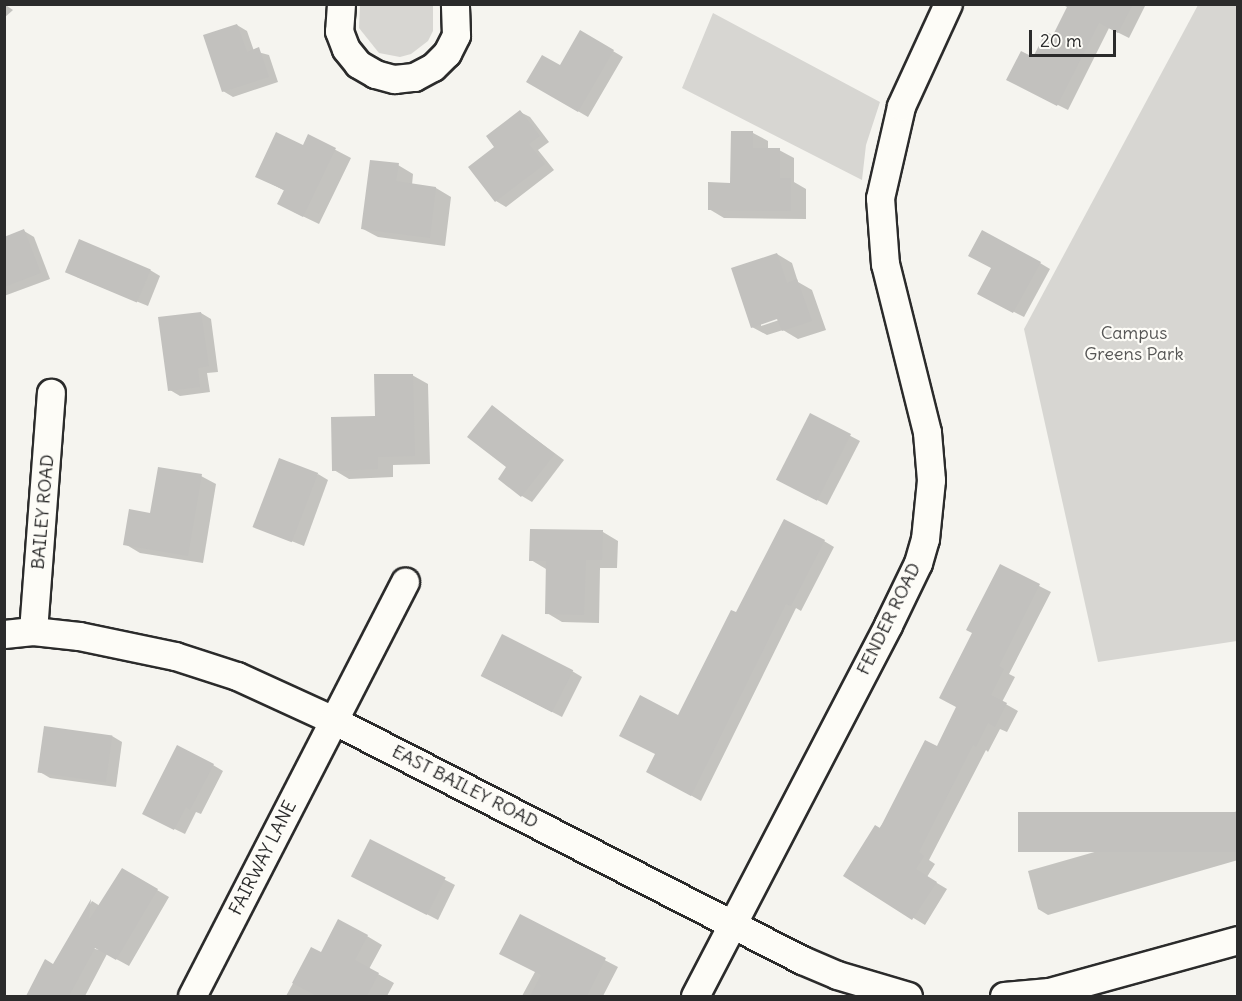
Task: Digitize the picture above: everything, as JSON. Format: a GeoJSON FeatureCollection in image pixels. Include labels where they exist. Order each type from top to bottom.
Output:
{"type":"FeatureCollection","features":[{"type":"Feature","properties":{"kind":"street"},"geometry":{"type":"LineString","coordinates":[[341,4],[339,31],[346,49],[358,64],[375,74],[394,79],[414,77],[433,67],[447,53],[456,35],[455,4]]}},
{"type":"Feature","properties":{"kind":"street","name":"FENDER ROAD"},"geometry":{"type":"LineString","coordinates":[[695,996],[888,625],[918,563],[925,539],[931,480],[927,432],[885,264],[880,198],[901,106],[948,4]]}},
{"type":"Feature","properties":{"kind":"street","name":"BAILEY ROAD"},"geometry":{"type":"LineString","coordinates":[[33,632],[51,393]]}},
{"type":"Feature","properties":{"kind":"street"},"geometry":{"type":"LineString","coordinates":[[333,720],[405,582]]}},
{"type":"Feature","properties":{"kind":"street","name":"EAST BAILEY ROAD"},"geometry":{"type":"LineString","coordinates":[[4,634],[33,632],[79,636],[175,656],[237,676],[333,720],[732,924],[837,975],[908,996]]}},
{"type":"Feature","properties":{"kind":"street","name":"FAIRWAY LANE"},"geometry":{"type":"LineString","coordinates":[[192,996],[333,720]]}},
{"type":"Feature","properties":{"kind":"street"},"geometry":{"type":"LineString","coordinates":[[1004,996],[1049,992],[1238,940]]}},
{"type":"Feature","properties":{"kind":"green space"},"geometry":{"type":"Polygon","coordinates":[[[360,5],[433,5],[433,31],[428,41],[411,54],[400,57],[379,53],[359,28],[360,5]]]}},
{"type":"Feature","properties":{"kind":"green space","name":"Campus Greens Park"},"geometry":{"type":"Polygon","coordinates":[[[1198,5],[1237,5],[1237,641],[1098,662],[1024,329],[1198,5]]]}},
{"type":"Feature","properties":{"kind":"green space"},"geometry":{"type":"Polygon","coordinates":[[[713,13],[880,102],[866,145],[862,180],[682,88],[713,13]]]}},
{"type":"Feature","properties":{"kind":"building"},"geometry":{"type":"Polygon","coordinates":[[[1061,4],[1133,4],[1118,33],[1099,23],[1057,106],[1006,80],[1021,51],[1033,57],[1046,32],[1053,35],[1067,7],[1061,4]]]}},
{"type":"Feature","properties":{"kind":"building"},"geometry":{"type":"Polygon","coordinates":[[[237,24],[247,52],[259,47],[269,77],[222,92],[203,35],[237,24]]]}},
{"type":"Feature","properties":{"kind":"building"},"geometry":{"type":"Polygon","coordinates":[[[580,30],[614,50],[578,112],[526,82],[542,55],[560,65],[580,30]]]}},
{"type":"Feature","properties":{"kind":"building"},"geometry":{"type":"Polygon","coordinates":[[[520,110],[540,136],[529,144],[545,164],[495,202],[468,167],[494,147],[486,136],[520,110]]]}},
{"type":"Feature","properties":{"kind":"building"},"geometry":{"type":"Polygon","coordinates":[[[731,131],[753,131],[753,148],[780,148],[780,178],[791,178],[791,211],[708,210],[708,182],[730,183],[731,131]]]}},
{"type":"Feature","properties":{"kind":"building"},"geometry":{"type":"Polygon","coordinates":[[[276,132],[303,145],[308,134],[336,148],[303,217],[277,204],[284,190],[255,177],[276,132]]]}},
{"type":"Feature","properties":{"kind":"building"},"geometry":{"type":"Polygon","coordinates":[[[370,160],[399,163],[396,181],[436,187],[430,238],[361,229],[370,160]]]}},
{"type":"Feature","properties":{"kind":"building"},"geometry":{"type":"Polygon","coordinates":[[[24,229],[41,273],[4,287],[4,237],[24,229]]]}},
{"type":"Feature","properties":{"kind":"building"},"geometry":{"type":"Polygon","coordinates":[[[982,230],[1041,262],[1013,313],[977,294],[991,268],[968,256],[982,230]]]}},
{"type":"Feature","properties":{"kind":"building"},"geometry":{"type":"Polygon","coordinates":[[[79,239],[151,269],[137,303],[65,272],[79,239]]]}},
{"type":"Feature","properties":{"kind":"building"},"geometry":{"type":"Polygon","coordinates":[[[777,253],[787,283],[797,279],[812,321],[782,331],[777,319],[751,328],[731,268],[777,253]]]}},
{"type":"Feature","properties":{"kind":"building"},"geometry":{"type":"Polygon","coordinates":[[[201,312],[209,366],[198,368],[200,387],[168,391],[158,317],[201,312]]]}},
{"type":"Feature","properties":{"kind":"building"},"geometry":{"type":"Polygon","coordinates":[[[374,374],[413,374],[415,456],[378,457],[378,469],[332,471],[331,417],[375,416],[374,374]]]}},
{"type":"Feature","properties":{"kind":"building"},"geometry":{"type":"Polygon","coordinates":[[[492,405],[555,454],[521,497],[498,479],[506,467],[467,437],[492,405]]]}},
{"type":"Feature","properties":{"kind":"building"},"geometry":{"type":"Polygon","coordinates":[[[810,413],[851,434],[817,501],[776,480],[810,413]]]}},
{"type":"Feature","properties":{"kind":"building"},"geometry":{"type":"Polygon","coordinates":[[[279,458],[318,473],[292,542],[252,527],[279,458]]]}},
{"type":"Feature","properties":{"kind":"building"},"geometry":{"type":"Polygon","coordinates":[[[158,467],[202,474],[188,556],[123,545],[129,509],[150,513],[158,467]]]}},
{"type":"Feature","properties":{"kind":"building"},"geometry":{"type":"Polygon","coordinates":[[[784,519],[825,540],[791,606],[786,604],[691,796],[646,772],[655,754],[619,736],[640,695],[678,715],[731,610],[736,612],[784,519]]]}},
{"type":"Feature","properties":{"kind":"building"},"geometry":{"type":"Polygon","coordinates":[[[530,529],[603,530],[602,560],[586,560],[584,615],[545,614],[546,561],[529,561],[530,529]]]}},
{"type":"Feature","properties":{"kind":"building"},"geometry":{"type":"Polygon","coordinates":[[[1000,564],[1040,584],[999,666],[1004,669],[991,695],[1007,703],[995,727],[988,723],[976,747],[973,745],[919,852],[924,856],[916,869],[937,882],[912,920],[843,876],[875,825],[880,828],[925,740],[937,746],[956,707],[939,698],[972,633],[966,630],[1000,564]]]}},
{"type":"Feature","properties":{"kind":"building"},"geometry":{"type":"Polygon","coordinates":[[[502,634],[573,670],[552,712],[481,676],[502,634]]]}},
{"type":"Feature","properties":{"kind":"building"},"geometry":{"type":"Polygon","coordinates":[[[44,726],[112,736],[106,782],[37,773],[44,726]]]}},
{"type":"Feature","properties":{"kind":"building"},"geometry":{"type":"Polygon","coordinates":[[[177,745],[214,764],[190,810],[186,807],[174,830],[142,814],[177,745]]]}},
{"type":"Feature","properties":{"kind":"building"},"geometry":{"type":"Polygon","coordinates":[[[1018,812],[1238,812],[1238,852],[1018,852],[1018,812]]]}},
{"type":"Feature","properties":{"kind":"building"},"geometry":{"type":"Polygon","coordinates":[[[370,839],[446,878],[427,915],[351,876],[370,839]]]}},
{"type":"Feature","properties":{"kind":"building"},"geometry":{"type":"Polygon","coordinates":[[[122,868],[158,889],[116,960],[95,948],[69,996],[26,996],[45,959],[53,964],[91,899],[89,920],[122,868]]]}},
{"type":"Feature","properties":{"kind":"building"},"geometry":{"type":"Polygon","coordinates":[[[520,914],[606,958],[587,996],[530,996],[541,975],[499,954],[520,914]]]}},
{"type":"Feature","properties":{"kind":"building"},"geometry":{"type":"Polygon","coordinates":[[[338,919],[368,935],[355,960],[379,973],[367,996],[317,996],[292,983],[311,947],[321,952],[338,919]]]}}]}
